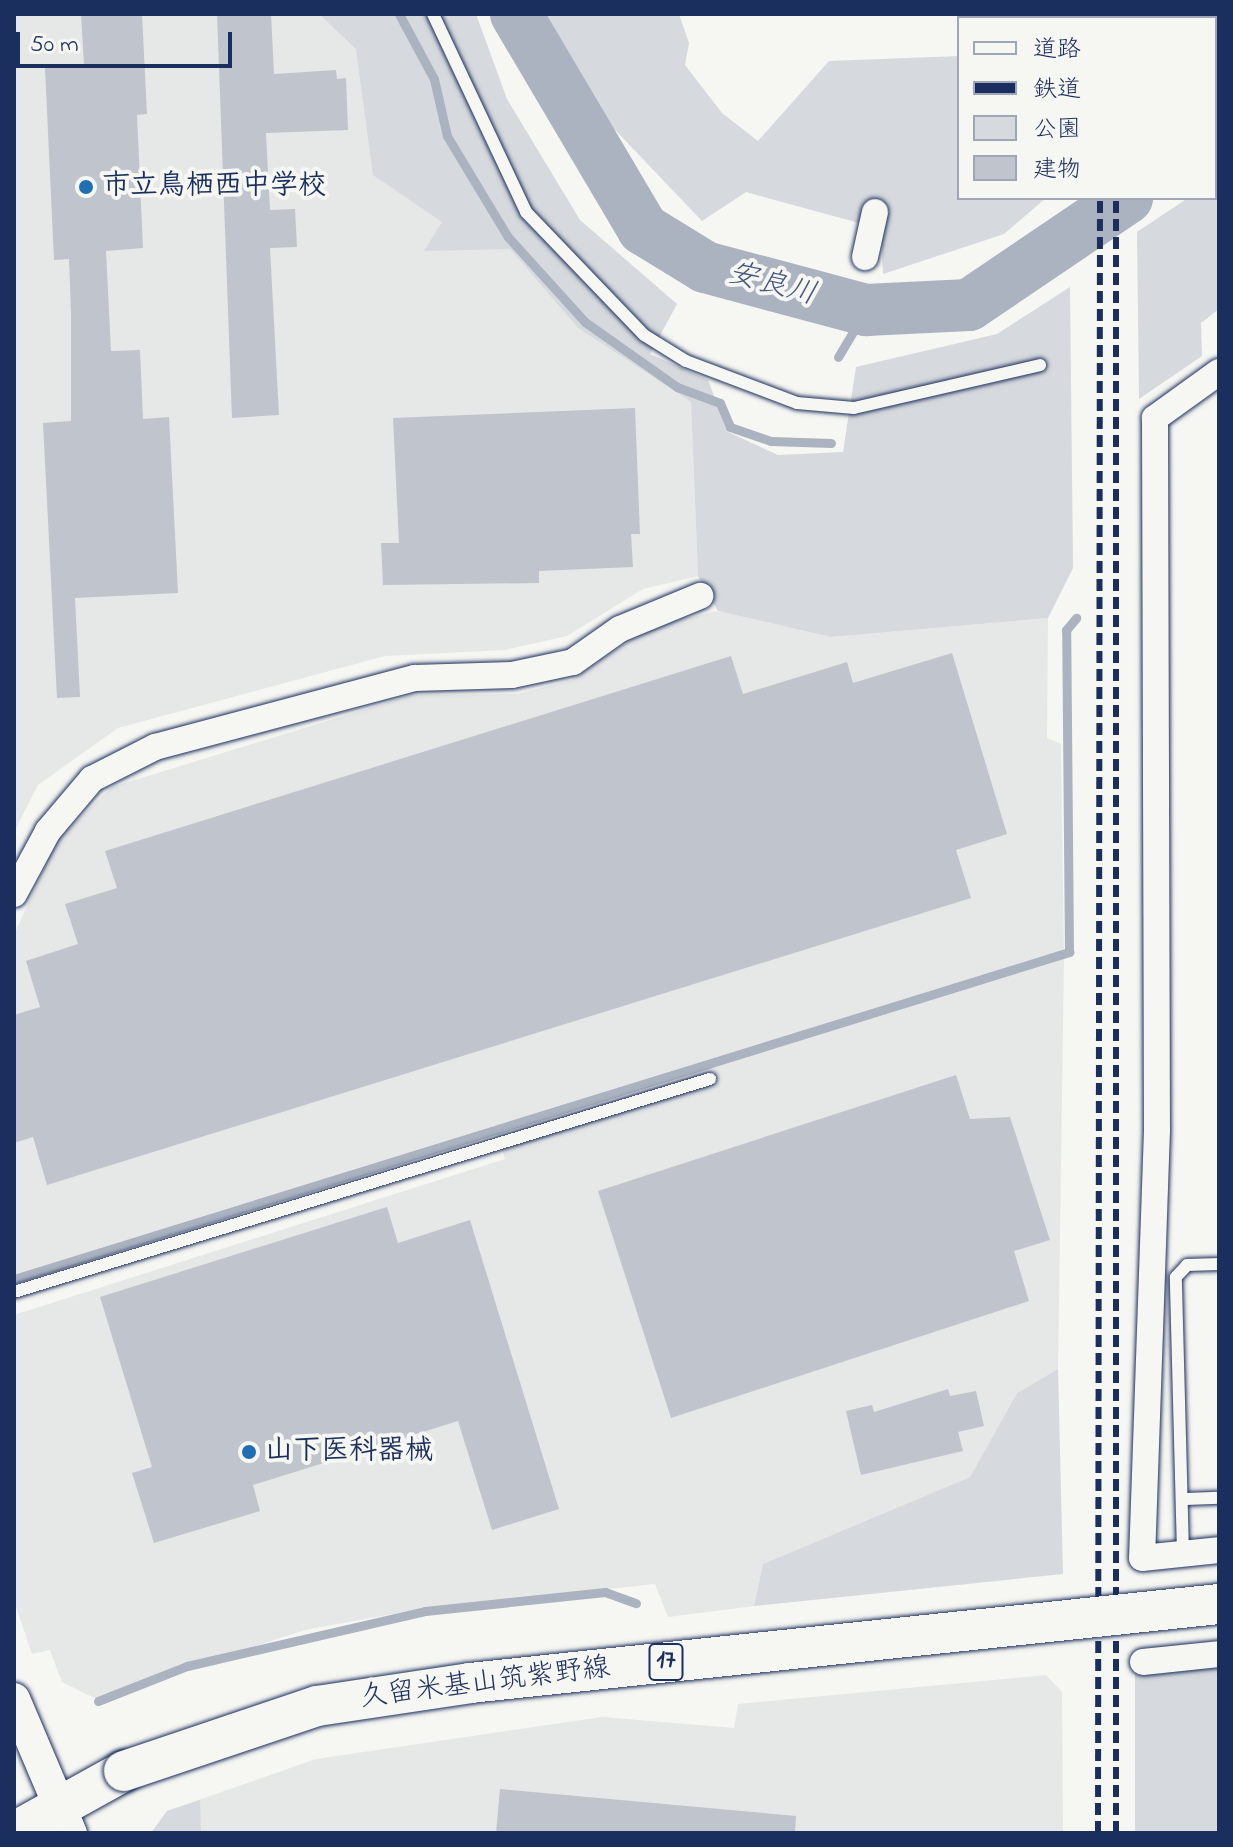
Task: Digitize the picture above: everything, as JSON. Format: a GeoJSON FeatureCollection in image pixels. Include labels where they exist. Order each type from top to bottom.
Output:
{"type":"FeatureCollection","features":[{"type":"Feature","properties":{"kind":"main road","name":"久留米基山筑紫野線"},"geometry":{"type":"LineString","coordinates":[[14,1832],[67,1820],[124,1771],[332,1704],[1219,1604]]}},
{"type":"Feature","properties":{"kind":"street"},"geometry":{"type":"LineString","coordinates":[[865,257],[875,212]]}},
{"type":"Feature","properties":{"kind":"street"},"geometry":{"type":"LineString","coordinates":[[1219,372],[1155,418],[1157,1130],[1142,1558],[1219,1550]]}},
{"type":"Feature","properties":{"kind":"street"},"geometry":{"type":"LineString","coordinates":[[14,894],[48,831],[92,779],[155,747],[415,678],[512,675],[573,662],[632,622],[700,596]]}},
{"type":"Feature","properties":{"kind":"street"},"geometry":{"type":"LineString","coordinates":[[1143,1662],[1219,1654]]}},
{"type":"Feature","properties":{"kind":"street"},"geometry":{"type":"LineString","coordinates":[[14,1699],[67,1820]]}},
{"type":"Feature","properties":{"kind":"lane"},"geometry":{"type":"LineString","coordinates":[[433,14],[526,212],[644,335],[686,361],[797,403],[854,408],[1040,365]]}},
{"type":"Feature","properties":{"kind":"lane"},"geometry":{"type":"LineString","coordinates":[[14,1292],[710,1079]]}},
{"type":"Feature","properties":{"kind":"lane"},"geometry":{"type":"LineString","coordinates":[[1183,1553],[1186,1499],[1176,1277],[1187,1265],[1219,1264]]}},
{"type":"Feature","properties":{"kind":"lane"},"geometry":{"type":"LineString","coordinates":[[1186,1499],[1219,1498]]}},
{"type":"Feature","properties":{"kind":"shaded area"},"geometry":{"type":"Polygon","coordinates":[[[14,14],[393,14],[510,249],[578,328],[691,402],[698,576],[643,589],[567,636],[505,650],[385,656],[118,728],[38,785],[14,832],[14,14]]]}},
{"type":"Feature","properties":{"kind":"shaded area"},"geometry":{"type":"Polygon","coordinates":[[[718,611],[831,637],[1048,618],[1047,738],[1061,744],[1064,958],[1058,1369],[1017,1393],[970,1477],[763,1564],[754,1606],[668,1617],[655,1584],[426,1608],[305,1630],[94,1698],[62,1682],[50,1650],[32,1654],[14,1601],[14,1315],[505,1159],[496,1132],[14,1284],[14,935],[57,840],[112,787],[412,695],[517,694],[572,680],[652,626],[718,611]]]}},
{"type":"Feature","properties":{"kind":"shaded area"},"geometry":{"type":"Polygon","coordinates":[[[1046,1675],[1062,1692],[1063,1833],[151,1833],[167,1811],[316,1759],[602,1717],[734,1728],[738,1704],[1046,1675]]]}},
{"type":"Feature","properties":{"kind":"green space"},"geometry":{"type":"Polygon","coordinates":[[[319,14],[476,14],[507,99],[580,220],[677,304],[650,354],[708,380],[728,432],[778,455],[843,452],[856,367],[997,334],[1070,287],[1073,568],[1048,618],[831,637],[718,611],[698,576],[691,402],[578,328],[510,249],[424,251],[442,222],[373,175],[356,49],[319,14]]]}},
{"type":"Feature","properties":{"kind":"green space"},"geometry":{"type":"Polygon","coordinates":[[[544,14],[679,14],[689,43],[685,65],[722,113],[758,141],[829,61],[957,56],[957,200],[1044,200],[1004,234],[883,274],[881,229],[746,192],[702,221],[577,90],[544,14]]]}},
{"type":"Feature","properties":{"kind":"green space"},"geometry":{"type":"Polygon","coordinates":[[[1219,178],[1219,309],[1201,323],[1202,356],[1139,399],[1137,232],[1185,200],[1217,200],[1219,178]]]}},
{"type":"Feature","properties":{"kind":"green space"},"geometry":{"type":"Polygon","coordinates":[[[1058,1369],[1063,1574],[754,1606],[763,1564],[970,1477],[1017,1393],[1058,1369]]]}},
{"type":"Feature","properties":{"kind":"green space"},"geometry":{"type":"Polygon","coordinates":[[[1135,1665],[1219,1665],[1219,1833],[1135,1833],[1135,1665]]]}},
{"type":"Feature","properties":{"kind":"green space"},"geometry":{"type":"Polygon","coordinates":[[[200,1800],[201,1833],[151,1833],[167,1811],[200,1800]]]}},
{"type":"Feature","properties":{"kind":"building"},"geometry":{"type":"Polygon","coordinates":[[[81,14],[142,14],[147,114],[137,115],[143,248],[106,251],[111,351],[140,350],[143,419],[169,417],[178,593],[75,598],[80,697],[57,698],[43,423],[71,421],[71,313],[69,259],[54,260],[45,68],[84,65],[81,14]]]}},
{"type":"Feature","properties":{"kind":"building"},"geometry":{"type":"Polygon","coordinates":[[[217,14],[271,14],[274,74],[336,70],[337,79],[346,78],[348,130],[266,133],[270,210],[295,209],[297,247],[270,248],[279,415],[232,418],[217,14]]]}},
{"type":"Feature","properties":{"kind":"building"},"geometry":{"type":"Polygon","coordinates":[[[635,408],[640,534],[631,534],[633,567],[539,571],[539,583],[383,585],[381,543],[399,543],[393,418],[635,408]]]}},
{"type":"Feature","properties":{"kind":"building"},"geometry":{"type":"Polygon","coordinates":[[[952,653],[1007,834],[956,850],[971,898],[47,1185],[33,1137],[14,1143],[14,1015],[40,1007],[26,961],[78,944],[65,904],[117,888],[105,851],[731,656],[743,694],[847,662],[853,683],[952,653]]]}},
{"type":"Feature","properties":{"kind":"building"},"geometry":{"type":"Polygon","coordinates":[[[956,1075],[970,1119],[1010,1117],[1050,1240],[1014,1251],[1029,1301],[671,1418],[598,1191],[956,1075]]]}},
{"type":"Feature","properties":{"kind":"building"},"geometry":{"type":"Polygon","coordinates":[[[387,1207],[398,1243],[470,1220],[559,1509],[492,1530],[458,1421],[253,1485],[260,1511],[154,1543],[132,1473],[152,1467],[100,1297],[387,1207]]]}},
{"type":"Feature","properties":{"kind":"building"},"geometry":{"type":"Polygon","coordinates":[[[948,1389],[950,1396],[976,1391],[984,1426],[958,1432],[963,1451],[861,1475],[846,1411],[872,1405],[874,1412],[948,1389]]]}},
{"type":"Feature","properties":{"kind":"building"},"geometry":{"type":"Polygon","coordinates":[[[500,1789],[796,1816],[795,1833],[496,1833],[500,1789]]]}},
{"type":"Feature","properties":{"kind":"waterway"},"geometry":{"type":"LineString","coordinates":[[399,14],[434,79],[447,136],[508,237],[585,322],[677,387],[720,403],[730,427],[771,441],[831,443]]}},
{"type":"Feature","properties":{"kind":"waterway","name":"安良川"},"geometry":{"type":"LineString","coordinates":[[516,14],[643,229],[705,267],[866,310],[969,305],[1124,200]]}},
{"type":"Feature","properties":{"kind":"waterway"},"geometry":{"type":"LineString","coordinates":[[838,357],[866,310]]}},
{"type":"Feature","properties":{"kind":"waterway"},"geometry":{"type":"LineString","coordinates":[[14,1279],[1069,952],[1066,630],[1076,618]]}},
{"type":"Feature","properties":{"kind":"waterway"},"geometry":{"type":"LineString","coordinates":[[98,1701],[187,1666],[425,1611],[605,1592],[636,1603]]}},
{"type":"Feature","properties":{"kind":"railway"},"geometry":{"type":"LineString","coordinates":[[1098,1833],[1100,200]]}},
{"type":"Feature","properties":{"kind":"railway"},"geometry":{"type":"LineString","coordinates":[[1116,200],[1116,1833]]}},
{"type":"Feature","properties":{"kind":"place","name":"市立鳥栖西中学校"},"geometry":{"type":"Point","coordinates":[86,187]}},
{"type":"Feature","properties":{"kind":"place","name":"山下医科器械"},"geometry":{"type":"Point","coordinates":[249,1452]}}]}
